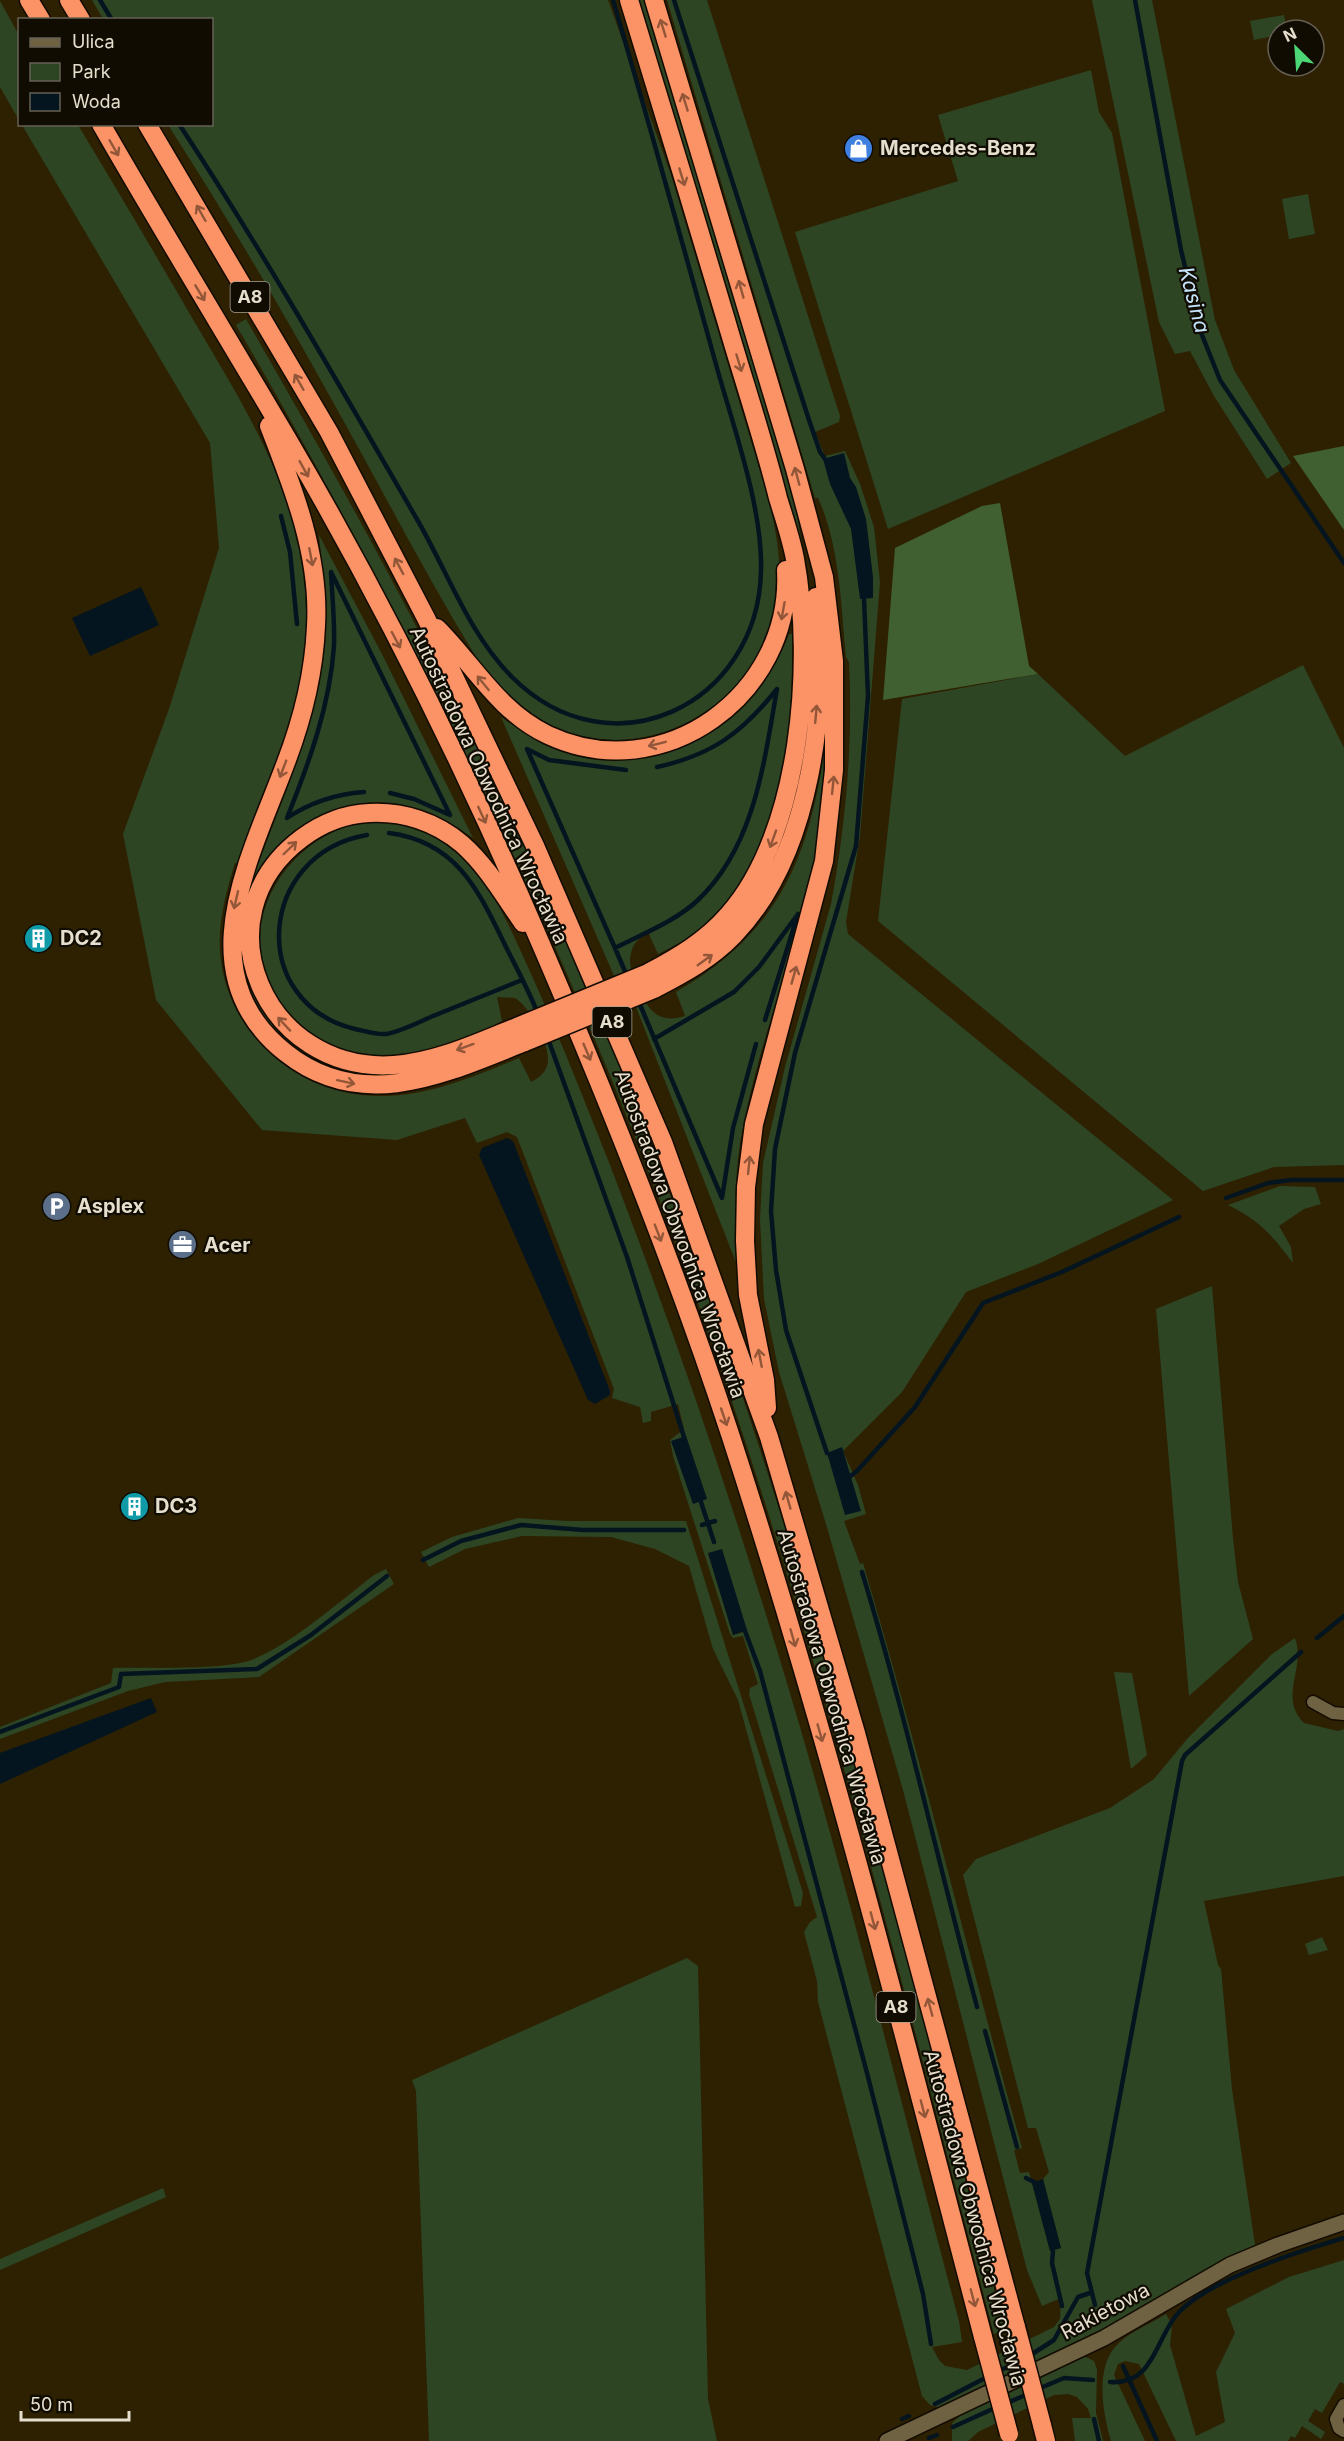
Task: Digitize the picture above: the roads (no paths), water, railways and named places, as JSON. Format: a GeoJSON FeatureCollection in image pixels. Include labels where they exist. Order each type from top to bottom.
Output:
{"type":"FeatureCollection","features":[{"type":"Feature","properties":{"kind":"highway"},"geometry":{"type":"LineString","coordinates":[[29,0],[40,18]]}},
{"type":"Feature","properties":{"kind":"highway"},"geometry":{"type":"LineString","coordinates":[[69,0],[80,18]]}},
{"type":"Feature","properties":{"kind":"highway"},"geometry":{"type":"LineString","coordinates":[[629,0],[782,511],[797,575],[801,677],[793,760],[778,826],[755,878],[727,916],[697,945],[651,981]]}},
{"type":"Feature","properties":{"kind":"highway"},"geometry":{"type":"LineString","coordinates":[[654,0],[790,449],[828,595],[834,661],[836,718],[833,782],[818,885],[754,1124],[745,1214],[748,1295],[765,1380],[769,1437]]}},
{"type":"Feature","properties":{"kind":"highway","name":"Autostradowa Obwodnica Wrocławia"},"geometry":{"type":"LineString","coordinates":[[102,126],[304,470],[435,715],[547,960],[600,1084],[679,1288],[729,1431],[775,1577],[852,1846],[1010,2438]]}},
{"type":"Feature","properties":{"kind":"highway","name":"Autostradowa Obwodnica Wrocławia"},"geometry":{"type":"LineString","coordinates":[[148,126],[329,432],[426,618],[551,880],[663,1142],[769,1437],[856,1733],[1044,2433]]}},
{"type":"Feature","properties":{"kind":"highway"},"geometry":{"type":"LineString","coordinates":[[253,382],[306,530],[314,570],[316,627],[312,674],[302,713],[286,763],[244,869],[234,910],[231,950],[242,995],[262,1028],[287,1054],[309,1069],[354,1083],[381,1085],[416,1081],[454,1070],[522,1034],[702,962],[733,936],[764,897],[790,843],[806,785],[817,706],[819,636],[811,532]]}},
{"type":"Feature","properties":{"kind":"highway"},"geometry":{"type":"LineString","coordinates":[[426,618],[451,642],[498,700],[528,723],[549,735],[586,746],[623,749],[674,740],[699,729],[729,708],[750,687],[772,650],[783,618],[786,599],[782,511]]}},
{"type":"Feature","properties":{"kind":"highway"},"geometry":{"type":"LineString","coordinates":[[522,1034],[395,1065],[359,1064],[314,1048],[278,1017],[256,974],[251,926],[260,892],[279,859],[296,842],[315,829],[338,819],[365,813],[406,816],[440,829],[470,853],[496,884],[547,960]]}},
{"type":"Feature","properties":{"kind":"street"},"geometry":{"type":"LineString","coordinates":[[1313,1702],[1333,1713],[1344,1714]]}},
{"type":"Feature","properties":{"kind":"street","name":"Rakietowa"},"geometry":{"type":"LineString","coordinates":[[887,2441],[1104,2338],[1230,2265],[1344,2222]]}},
{"type":"Feature","properties":{"kind":"street"},"geometry":{"type":"LineString","coordinates":[[1344,2406],[1336,2418],[1339,2428],[1344,2432]]}},
{"type":"Feature","properties":{"kind":"water"},"geometry":{"type":"Polygon","coordinates":[[[844,453],[850,478],[856,487],[866,519],[873,577],[873,598],[860,599],[851,529],[830,484],[823,459],[844,453]]]}},
{"type":"Feature","properties":{"kind":"water"},"geometry":{"type":"Polygon","coordinates":[[[141,587],[159,625],[90,656],[72,618],[141,587]]]}},
{"type":"Feature","properties":{"kind":"water"},"geometry":{"type":"Polygon","coordinates":[[[507,1138],[513,1141],[610,1391],[610,1395],[595,1404],[588,1400],[479,1155],[482,1148],[507,1138]]]}},
{"type":"Feature","properties":{"kind":"water"},"geometry":{"type":"Polygon","coordinates":[[[686,1436],[707,1499],[693,1504],[671,1441],[686,1436]]]}},
{"type":"Feature","properties":{"kind":"water"},"geometry":{"type":"Polygon","coordinates":[[[842,1447],[861,1511],[845,1515],[827,1453],[842,1447]]]}},
{"type":"Feature","properties":{"kind":"water"},"geometry":{"type":"Polygon","coordinates":[[[722,1549],[747,1630],[733,1635],[708,1553],[722,1549]]]}},
{"type":"Feature","properties":{"kind":"water"},"geometry":{"type":"Polygon","coordinates":[[[151,1698],[157,1712],[0,1784],[0,1753],[151,1698]]]}},
{"type":"Feature","properties":{"kind":"water"},"geometry":{"type":"Polygon","coordinates":[[[1043,2179],[1061,2248],[1050,2251],[1032,2183],[1043,2179]]]}},
{"type":"Feature","properties":{"kind":"waterway"},"geometry":{"type":"LineString","coordinates":[[100,0],[111,18]]}},
{"type":"Feature","properties":{"kind":"waterway"},"geometry":{"type":"LineString","coordinates":[[180,126],[302,321],[418,521],[471,622],[497,660],[512,677],[551,706],[592,721],[634,722],[672,711],[707,690],[735,658],[753,618],[761,571],[760,547],[746,469],[613,0]]}},
{"type":"Feature","properties":{"kind":"waterway"},"geometry":{"type":"LineString","coordinates":[[674,0],[809,420],[820,452],[825,459]]}},
{"type":"Feature","properties":{"kind":"waterway","name":"Kasina"},"geometry":{"type":"LineString","coordinates":[[1135,0],[1181,250],[1200,330],[1220,380],[1344,563]]}},
{"type":"Feature","properties":{"kind":"waterway"},"geometry":{"type":"LineString","coordinates":[[281,516],[290,552],[297,624]]}},
{"type":"Feature","properties":{"kind":"waterway"},"geometry":{"type":"LineString","coordinates":[[364,792],[324,800],[305,807],[287,818],[323,712],[332,668],[334,618],[331,572],[450,815],[414,799],[390,793]]}},
{"type":"Feature","properties":{"kind":"waterway"},"geometry":{"type":"LineString","coordinates":[[827,1453],[786,1330],[776,1270],[771,1211],[775,1149],[795,1053],[856,846],[868,696],[864,599]]}},
{"type":"Feature","properties":{"kind":"waterway"},"geometry":{"type":"LineString","coordinates":[[626,770],[549,760],[527,749],[615,948],[658,927],[689,908],[717,878],[733,855],[754,802],[777,689],[751,718],[724,740],[694,756],[657,767]]}},
{"type":"Feature","properties":{"kind":"waterway"},"geometry":{"type":"LineString","coordinates":[[389,833],[413,838],[433,847],[463,873],[486,907],[538,1014]]}},
{"type":"Feature","properties":{"kind":"waterway"},"geometry":{"type":"LineString","coordinates":[[367,835],[330,848],[304,870],[286,898],[279,929],[282,961],[296,990],[320,1014],[355,1029],[386,1034],[404,1029],[522,980]]}},
{"type":"Feature","properties":{"kind":"waterway"},"geometry":{"type":"LineString","coordinates":[[654,1039],[734,992],[759,967],[798,914],[765,1020]]}},
{"type":"Feature","properties":{"kind":"waterway"},"geometry":{"type":"LineString","coordinates":[[615,948],[627,976]]}},
{"type":"Feature","properties":{"kind":"waterway"},"geometry":{"type":"LineString","coordinates":[[638,1000],[722,1198],[733,1128],[756,1044]]}},
{"type":"Feature","properties":{"kind":"waterway"},"geometry":{"type":"LineString","coordinates":[[547,1036],[627,1257],[684,1437]]}},
{"type":"Feature","properties":{"kind":"waterway"},"geometry":{"type":"LineString","coordinates":[[1226,1198],[1268,1183],[1291,1180],[1344,1180]]}},
{"type":"Feature","properties":{"kind":"waterway"},"geometry":{"type":"LineString","coordinates":[[848,1478],[915,1407],[983,1303],[1062,1272],[1179,1217]]}},
{"type":"Feature","properties":{"kind":"waterway"},"geometry":{"type":"LineString","coordinates":[[701,1502],[714,1542]]}},
{"type":"Feature","properties":{"kind":"waterway"},"geometry":{"type":"LineString","coordinates":[[702,1525],[715,1521]]}},
{"type":"Feature","properties":{"kind":"waterway"},"geometry":{"type":"LineString","coordinates":[[423,1560],[461,1541],[521,1525],[583,1530],[684,1530]]}},
{"type":"Feature","properties":{"kind":"waterway"},"geometry":{"type":"LineString","coordinates":[[862,1572],[907,1735],[977,2007]]}},
{"type":"Feature","properties":{"kind":"waterway"},"geometry":{"type":"LineString","coordinates":[[0,1732],[119,1687],[121,1674],[257,1669],[311,1635],[387,1576]]}},
{"type":"Feature","properties":{"kind":"waterway"},"geometry":{"type":"LineString","coordinates":[[1317,1638],[1344,1616]]}},
{"type":"Feature","properties":{"kind":"waterway"},"geometry":{"type":"LineString","coordinates":[[745,1631],[760,1671],[867,2073],[923,2294],[931,2344]]}},
{"type":"Feature","properties":{"kind":"waterway"},"geometry":{"type":"LineString","coordinates":[[1095,2305],[1087,2273],[1182,1761],[1185,1755],[1301,1652]]}},
{"type":"Feature","properties":{"kind":"waterway"},"geometry":{"type":"LineString","coordinates":[[985,2031],[1017,2147]]}},
{"type":"Feature","properties":{"kind":"waterway"},"geometry":{"type":"LineString","coordinates":[[1026,2178],[1034,2182]]}},
{"type":"Feature","properties":{"kind":"waterway"},"geometry":{"type":"LineString","coordinates":[[1110,2382],[1125,2381],[1137,2376],[1153,2357],[1172,2321],[1194,2299],[1258,2267],[1344,2238]]}},
{"type":"Feature","properties":{"kind":"waterway"},"geometry":{"type":"LineString","coordinates":[[1053,2251],[1052,2263],[1062,2306]]}},
{"type":"Feature","properties":{"kind":"waterway"},"geometry":{"type":"LineString","coordinates":[[1029,2356],[1054,2340],[1078,2297],[1090,2293]]}},
{"type":"Feature","properties":{"kind":"waterway"},"geometry":{"type":"LineString","coordinates":[[997,2372],[1021,2360]]}},
{"type":"Feature","properties":{"kind":"waterway"},"geometry":{"type":"LineString","coordinates":[[1123,2366],[1157,2441]]}},
{"type":"Feature","properties":{"kind":"waterway"},"geometry":{"type":"LineString","coordinates":[[935,2404],[989,2376]]}},
{"type":"Feature","properties":{"kind":"waterway"},"geometry":{"type":"LineString","coordinates":[[1038,2389],[1064,2378],[1093,2380]]}},
{"type":"Feature","properties":{"kind":"waterway"},"geometry":{"type":"LineString","coordinates":[[1005,2404],[1030,2393]]}},
{"type":"Feature","properties":{"kind":"waterway"},"geometry":{"type":"LineString","coordinates":[[953,2427],[997,2407]]}},
{"type":"Feature","properties":{"kind":"waterway"},"geometry":{"type":"LineString","coordinates":[[902,2419],[909,2416]]}},
{"type":"Feature","properties":{"kind":"waterway"},"geometry":{"type":"LineString","coordinates":[[1094,2419],[1099,2441]]}},
{"type":"Feature","properties":{"kind":"waterway"},"geometry":{"type":"LineString","coordinates":[[929,2438],[937,2435]]}},
{"type":"Feature","properties":{"kind":"place","name":"Mercedes-Benz"},"geometry":{"type":"Point","coordinates":[859,148]}},
{"type":"Feature","properties":{"kind":"place","name":"DC2"},"geometry":{"type":"Point","coordinates":[39,938]}},
{"type":"Feature","properties":{"kind":"place","name":"Asplex"},"geometry":{"type":"Point","coordinates":[56,1206]}},
{"type":"Feature","properties":{"kind":"place","name":"Acer"},"geometry":{"type":"Point","coordinates":[183,1245]}},
{"type":"Feature","properties":{"kind":"place","name":"DC3"},"geometry":{"type":"Point","coordinates":[134,1506]}}]}
